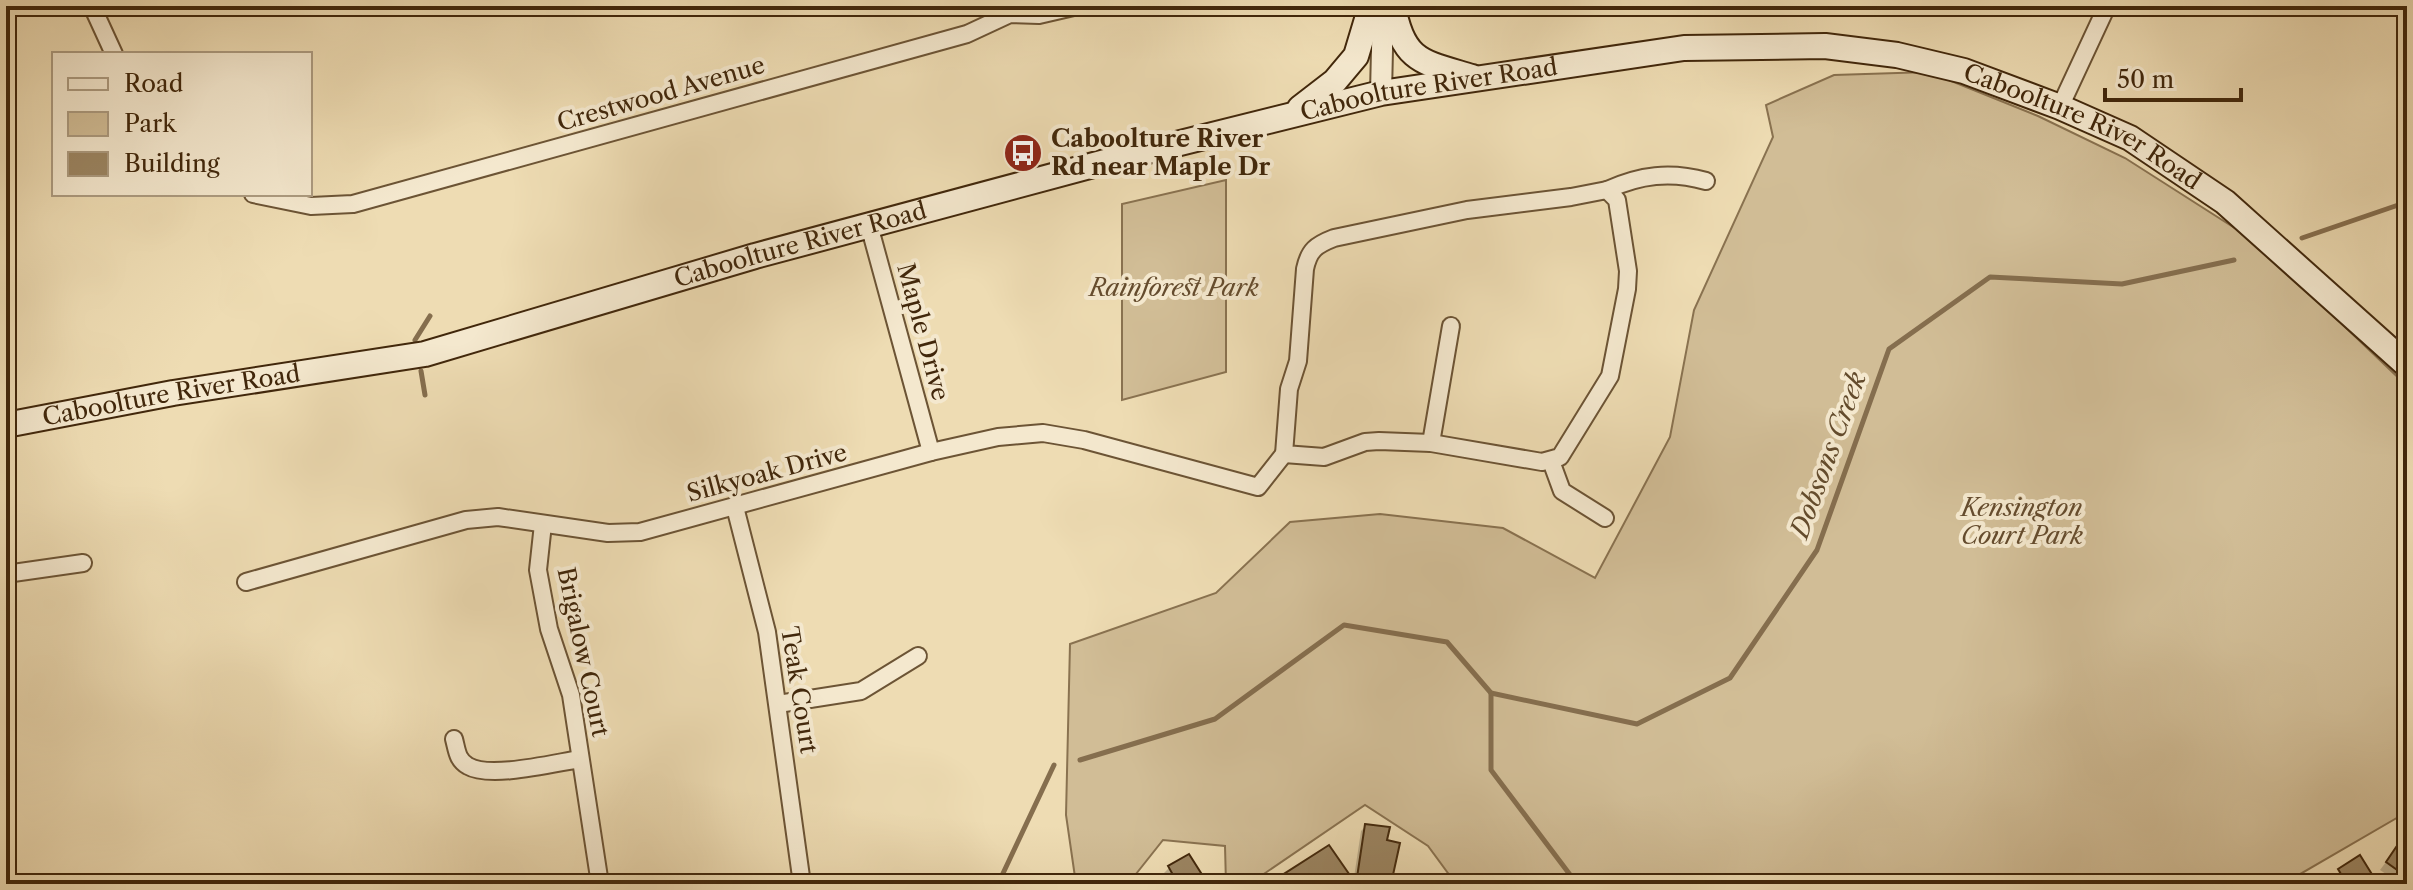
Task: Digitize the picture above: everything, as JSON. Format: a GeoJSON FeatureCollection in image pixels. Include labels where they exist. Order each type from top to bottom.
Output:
{"type":"FeatureCollection","features":[{"type":"Feature","properties":{"kind":"main road"},"geometry":{"type":"LineString","coordinates":[[1291,114],[1335,81],[1356,56],[1371,6]]}},
{"type":"Feature","properties":{"kind":"main road"},"geometry":{"type":"LineString","coordinates":[[1393,6],[1398,33],[1407,50],[1421,60],[1479,79]]}},
{"type":"Feature","properties":{"kind":"main road","name":"Caboolture River Road"},"geometry":{"type":"LineString","coordinates":[[6,425],[173,393],[425,354],[755,256],[1291,114],[1381,93],[1684,48],[1825,46],[1897,55],[1964,71],[2060,107],[2130,138],[2225,202],[2407,365]]}},
{"type":"Feature","properties":{"kind":"street"},"geometry":{"type":"LineString","coordinates":[[92,6],[113,52]]}},
{"type":"Feature","properties":{"kind":"street","name":"Crestwood Avenue"},"geometry":{"type":"LineString","coordinates":[[263,196],[311,206],[353,204],[967,34],[1009,10],[1039,15],[1078,6]]}},
{"type":"Feature","properties":{"kind":"street"},"geometry":{"type":"LineString","coordinates":[[1381,93],[1383,6]]}},
{"type":"Feature","properties":{"kind":"street"},"geometry":{"type":"LineString","coordinates":[[2060,107],[2107,6]]}},
{"type":"Feature","properties":{"kind":"street"},"geometry":{"type":"LineString","coordinates":[[1607,190],[1617,200],[1628,271],[1619,335],[1606,384],[1565,453],[1542,462],[1431,443],[1365,442],[1324,457],[1284,454],[1289,389],[1298,361],[1305,269],[1308,255],[1315,247],[1334,238],[1467,210],[1571,197],[1658,175],[1683,175],[1706,181]]}},
{"type":"Feature","properties":{"kind":"street","name":"Maple Drive"},"geometry":{"type":"LineString","coordinates":[[869,225],[931,452]]}},
{"type":"Feature","properties":{"kind":"street"},"geometry":{"type":"LineString","coordinates":[[1431,443],[1451,326]]}},
{"type":"Feature","properties":{"kind":"street","name":"Silkyoak Drive"},"geometry":{"type":"LineString","coordinates":[[246,582],[466,520],[498,517],[608,533],[640,532],[931,452],[998,437],[1043,433],[1084,440],[1258,487],[1284,454]]}},
{"type":"Feature","properties":{"kind":"street"},"geometry":{"type":"LineString","coordinates":[[1551,461],[1562,491],[1605,518]]}},
{"type":"Feature","properties":{"kind":"street","name":"Teak Court"},"geometry":{"type":"LineString","coordinates":[[735,507],[767,632],[802,884]]}},
{"type":"Feature","properties":{"kind":"street","name":"Brigalow Court"},"geometry":{"type":"LineString","coordinates":[[543,524],[538,570],[549,629],[571,695],[600,884]]}},
{"type":"Feature","properties":{"kind":"street"},"geometry":{"type":"LineString","coordinates":[[6,574],[83,563]]}},
{"type":"Feature","properties":{"kind":"street"},"geometry":{"type":"LineString","coordinates":[[778,704],[861,691],[918,656]]}},
{"type":"Feature","properties":{"kind":"street"},"geometry":{"type":"LineString","coordinates":[[454,739],[459,758],[469,767],[489,772],[580,759]]}},
{"type":"Feature","properties":{"kind":"green space","name":"Kensington Court Park"},"geometry":{"type":"Polygon","coordinates":[[[1929,72],[2038,116],[2125,158],[2255,241],[2407,386],[2407,812],[2283,884],[1456,884],[1428,846],[1365,805],[1249,884],[1226,884],[1225,846],[1163,840],[1128,884],[1076,884],[1066,815],[1070,644],[1216,593],[1290,522],[1380,514],[1503,528],[1595,578],[1670,437],[1694,310],[1773,137],[1766,105],[1834,75],[1929,72]]]}},
{"type":"Feature","properties":{"kind":"green space","name":"Rainforest Park"},"geometry":{"type":"Polygon","coordinates":[[[1226,180],[1226,372],[1122,400],[1122,204],[1226,180]]]}},
{"type":"Feature","properties":{"kind":"building"},"geometry":{"type":"Polygon","coordinates":[[[1365,824],[1390,827],[1387,840],[1400,843],[1391,884],[1356,884],[1365,824]]]}},
{"type":"Feature","properties":{"kind":"building"},"geometry":{"type":"Polygon","coordinates":[[[2407,831],[2407,877],[2386,862],[2407,831]]]}},
{"type":"Feature","properties":{"kind":"building"},"geometry":{"type":"Polygon","coordinates":[[[1329,845],[1356,884],[1268,884],[1329,845]]]}},
{"type":"Feature","properties":{"kind":"building"},"geometry":{"type":"Polygon","coordinates":[[[1189,854],[1208,884],[1178,884],[1168,866],[1189,854]]]}},
{"type":"Feature","properties":{"kind":"building"},"geometry":{"type":"Polygon","coordinates":[[[2360,855],[2378,884],[2347,884],[2338,869],[2360,855]]]}},
{"type":"Feature","properties":{"kind":"waterway","name":"Dobsons Creek"},"geometry":{"type":"LineString","coordinates":[[2302,238],[2407,202]]}},
{"type":"Feature","properties":{"kind":"waterway","name":"Dobsons Creek"},"geometry":{"type":"LineString","coordinates":[[1080,760],[1215,719],[1344,625],[1447,642],[1491,693],[1637,724],[1730,678],[1817,550],[1889,349],[1990,277],[2122,284],[2234,260]]}},
{"type":"Feature","properties":{"kind":"waterway"},"geometry":{"type":"LineString","coordinates":[[415,340],[430,316]]}},
{"type":"Feature","properties":{"kind":"waterway"},"geometry":{"type":"LineString","coordinates":[[421,371],[425,395]]}},
{"type":"Feature","properties":{"kind":"waterway"},"geometry":{"type":"LineString","coordinates":[[1491,693],[1491,770],[1577,884]]}},
{"type":"Feature","properties":{"kind":"waterway","name":"Dobsons Creek"},"geometry":{"type":"LineString","coordinates":[[998,884],[1054,765]]}},
{"type":"Feature","properties":{"kind":"place","name":"Caboolture River Rd near Maple Dr"},"geometry":{"type":"Point","coordinates":[1023,153]}}]}
